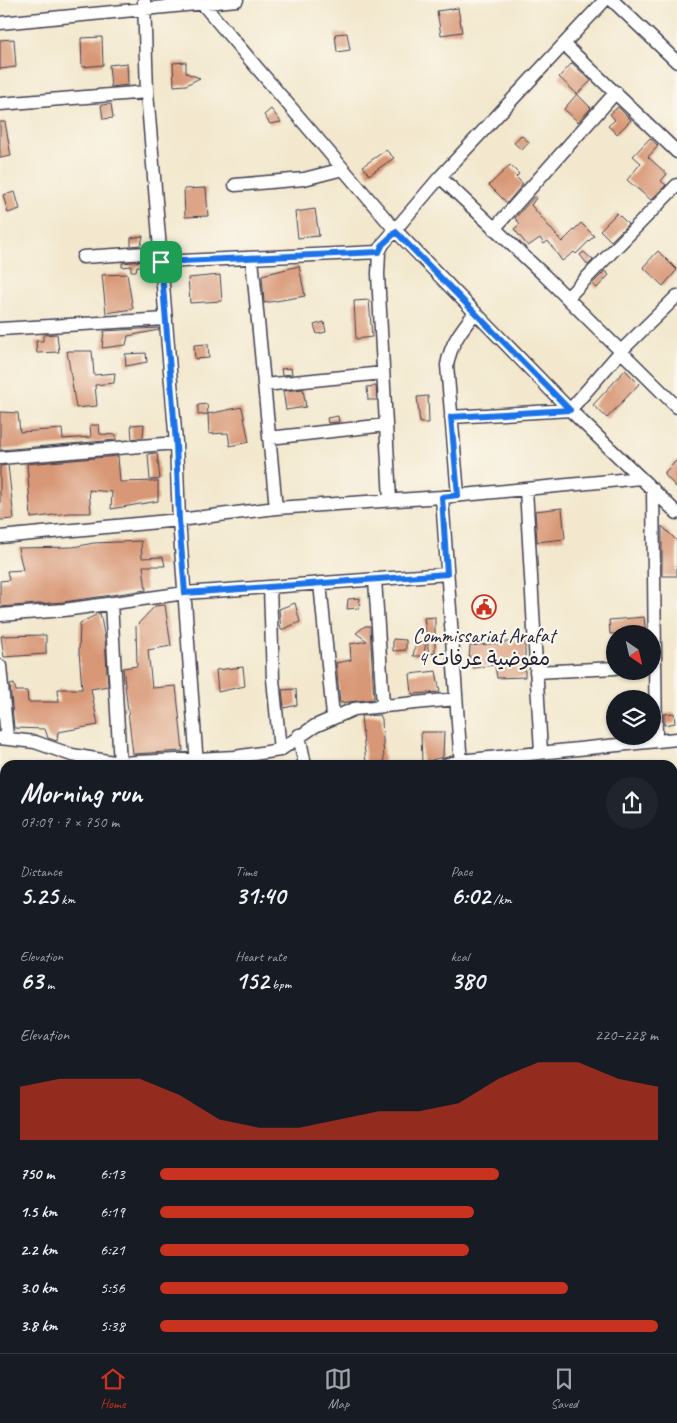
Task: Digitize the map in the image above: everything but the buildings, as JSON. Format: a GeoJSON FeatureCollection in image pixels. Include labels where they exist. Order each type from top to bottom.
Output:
{"type":"FeatureCollection","features":[{"type":"Feature","properties":{"kind":"street"},"geometry":{"type":"LineString","coordinates":[[0,23],[144,4],[237,0]]}},
{"type":"Feature","properties":{"kind":"street"},"geometry":{"type":"LineString","coordinates":[[390,500],[378,274],[379,252],[383,244],[396,232],[440,177],[605,0]]}},
{"type":"Feature","properties":{"kind":"street"},"geometry":{"type":"LineString","coordinates":[[612,0],[677,62]]}},
{"type":"Feature","properties":{"kind":"street"},"geometry":{"type":"LineString","coordinates":[[201,2],[396,232],[570,410],[677,513]]}},
{"type":"Feature","properties":{"kind":"street"},"geometry":{"type":"LineString","coordinates":[[144,4],[147,92],[176,443],[179,520],[197,760]]}},
{"type":"Feature","properties":{"kind":"street"},"geometry":{"type":"LineString","coordinates":[[564,44],[677,152]]}},
{"type":"Feature","properties":{"kind":"street"},"geometry":{"type":"LineString","coordinates":[[0,104],[147,92]]}},
{"type":"Feature","properties":{"kind":"street"},"geometry":{"type":"LineString","coordinates":[[494,229],[616,92]]}},
{"type":"Feature","properties":{"kind":"street"},"geometry":{"type":"LineString","coordinates":[[234,185],[304,179],[343,169]]}},
{"type":"Feature","properties":{"kind":"street"},"geometry":{"type":"LineString","coordinates":[[440,177],[676,404]]}},
{"type":"Feature","properties":{"kind":"street"},"geometry":{"type":"LineString","coordinates":[[567,298],[677,185]]}},
{"type":"Feature","properties":{"kind":"street"},"geometry":{"type":"LineString","coordinates":[[83,257],[252,259],[379,252]]}},
{"type":"Feature","properties":{"kind":"street"},"geometry":{"type":"LineString","coordinates":[[252,259],[276,508]]}},
{"type":"Feature","properties":{"kind":"street"},"geometry":{"type":"LineString","coordinates":[[451,417],[570,410],[621,351],[677,296]]}},
{"type":"Feature","properties":{"kind":"street"},"geometry":{"type":"LineString","coordinates":[[458,495],[447,365],[450,348],[456,336],[475,313]]}},
{"type":"Feature","properties":{"kind":"street"},"geometry":{"type":"LineString","coordinates":[[0,329],[166,319]]}},
{"type":"Feature","properties":{"kind":"street"},"geometry":{"type":"LineString","coordinates":[[264,385],[383,373]]}},
{"type":"Feature","properties":{"kind":"street"},"geometry":{"type":"LineString","coordinates":[[269,438],[386,425]]}},
{"type":"Feature","properties":{"kind":"street"},"geometry":{"type":"LineString","coordinates":[[0,458],[176,443]]}},
{"type":"Feature","properties":{"kind":"street"},"geometry":{"type":"LineString","coordinates":[[0,537],[179,520],[276,508],[442,497],[641,478]]}},
{"type":"Feature","properties":{"kind":"street"},"geometry":{"type":"LineString","coordinates":[[526,489],[536,672],[537,757]]}},
{"type":"Feature","properties":{"kind":"street"},"geometry":{"type":"LineString","coordinates":[[652,489],[654,625]]}},
{"type":"Feature","properties":{"kind":"street"},"geometry":{"type":"LineString","coordinates":[[442,497],[461,760]]}},
{"type":"Feature","properties":{"kind":"street"},"geometry":{"type":"LineString","coordinates":[[0,615],[64,610],[185,593],[447,574]]}},
{"type":"Feature","properties":{"kind":"street"},"geometry":{"type":"LineString","coordinates":[[375,579],[383,706]]}},
{"type":"Feature","properties":{"kind":"street"},"geometry":{"type":"LineString","coordinates":[[320,583],[333,716]]}},
{"type":"Feature","properties":{"kind":"street"},"geometry":{"type":"LineString","coordinates":[[270,587],[273,679],[280,750]]}},
{"type":"Feature","properties":{"kind":"street"},"geometry":{"type":"LineString","coordinates":[[111,604],[119,760]]}},
{"type":"Feature","properties":{"kind":"street"},"geometry":{"type":"LineString","coordinates":[[0,666],[4,738],[35,742],[71,760]]}},
{"type":"Feature","properties":{"kind":"street"},"geometry":{"type":"LineString","coordinates":[[536,672],[606,668]]}},
{"type":"Feature","properties":{"kind":"street"},"geometry":{"type":"LineString","coordinates":[[206,760],[280,750],[299,735],[333,716],[354,709],[456,699]]}},
{"type":"Feature","properties":{"kind":"street"},"geometry":{"type":"LineString","coordinates":[[299,735],[304,760]]}},
{"type":"Feature","properties":{"kind":"street"},"geometry":{"type":"LineString","coordinates":[[661,741],[677,739]]}},
{"type":"Feature","properties":{"kind":"street"},"geometry":{"type":"LineString","coordinates":[[499,760],[626,745]]}},
{"type":"Feature","properties":{"kind":"place","name":"Commissariat Arafat 4 مفوضية عرفات"},"geometry":{"type":"Point","coordinates":[484,607]}},
{"type":"Feature","properties":{"kind":"route"},"geometry":{"type":"LineString","coordinates":[[396,232],[570,410],[451,417],[458,495],[442,497],[447,574],[185,593],[179,520],[176,443],[161,262],[379,252],[383,244],[396,232]]}}]}
